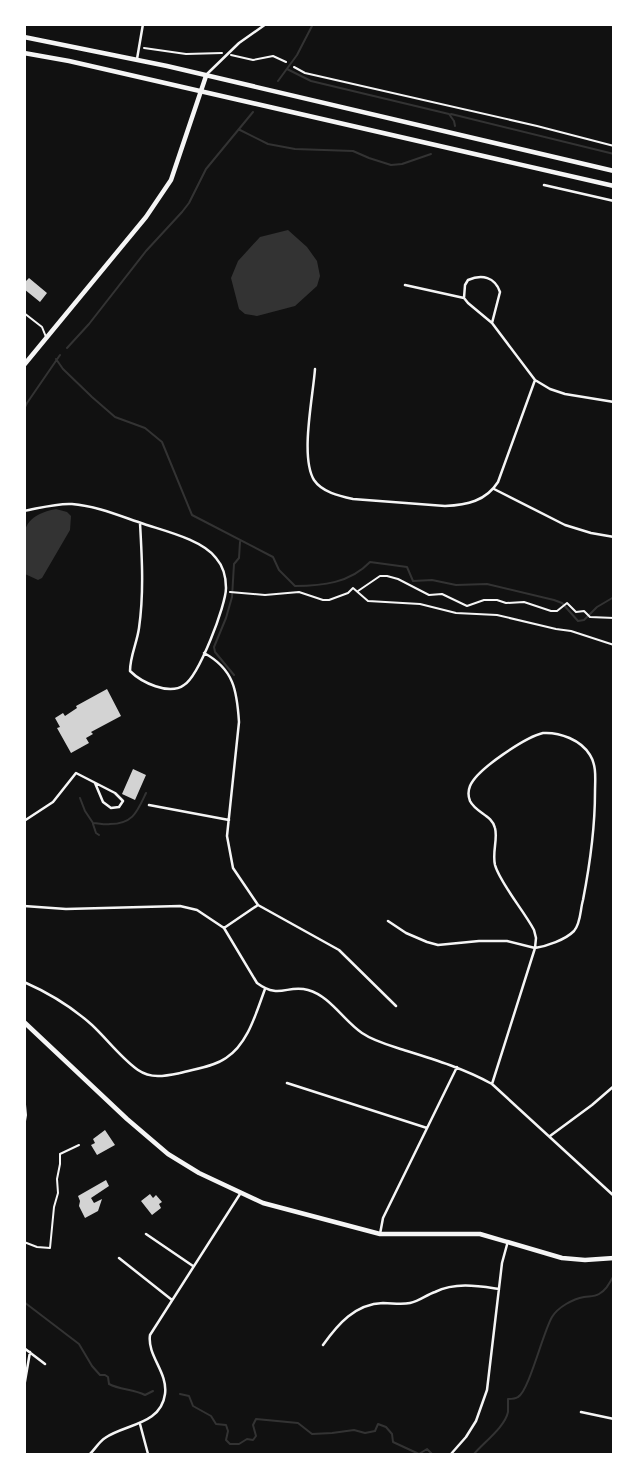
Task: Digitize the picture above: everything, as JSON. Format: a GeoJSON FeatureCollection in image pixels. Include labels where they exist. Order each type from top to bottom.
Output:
{"type":"FeatureCollection","features":[{"type":"Feature","properties":{"kind":"main road"},"geometry":{"type":"LineString","coordinates":[[24,37],[137,59],[614,172]]}},
{"type":"Feature","properties":{"kind":"main road"},"geometry":{"type":"LineString","coordinates":[[24,53],[614,186]]}},
{"type":"Feature","properties":{"kind":"main road"},"geometry":{"type":"LineString","coordinates":[[24,365],[146,217],[171,180],[206,76]]}},
{"type":"Feature","properties":{"kind":"main road"},"geometry":{"type":"LineString","coordinates":[[24,1022],[155,1143],[200,1173],[240,1194],[286,1211],[380,1234],[480,1234],[562,1258],[614,1258]]}},
{"type":"Feature","properties":{"kind":"street"},"geometry":{"type":"LineString","coordinates":[[137,59],[143,24]]}},
{"type":"Feature","properties":{"kind":"street"},"geometry":{"type":"LineString","coordinates":[[206,76],[245,38],[266,24]]}},
{"type":"Feature","properties":{"kind":"street"},"geometry":{"type":"LineString","coordinates":[[544,185],[614,201]]}},
{"type":"Feature","properties":{"kind":"street"},"geometry":{"type":"LineString","coordinates":[[464,298],[468,280],[481,276],[494,282],[500,292],[492,323]]}},
{"type":"Feature","properties":{"kind":"street"},"geometry":{"type":"LineString","coordinates":[[405,285],[464,298],[492,323],[535,380],[550,389],[614,402]]}},
{"type":"Feature","properties":{"kind":"street"},"geometry":{"type":"LineString","coordinates":[[315,369],[307,463],[315,482],[340,497],[445,506],[473,502],[494,489],[535,380]]}},
{"type":"Feature","properties":{"kind":"street"},"geometry":{"type":"LineString","coordinates":[[494,489],[565,525],[614,537]]}},
{"type":"Feature","properties":{"kind":"street"},"geometry":{"type":"LineString","coordinates":[[24,511],[70,503],[101,509],[184,538],[215,556],[226,580],[225,599],[191,678],[178,688],[151,684],[131,671],[143,592],[140,523]]}},
{"type":"Feature","properties":{"kind":"street"},"geometry":{"type":"LineString","coordinates":[[204,653],[218,661],[228,673],[238,705],[239,722],[227,836],[233,868],[258,905],[339,950],[396,1006]]}},
{"type":"Feature","properties":{"kind":"street"},"geometry":{"type":"LineString","coordinates":[[388,921],[406,933],[438,945],[507,941],[535,948],[572,933],[578,925],[589,871],[595,819],[595,775],[590,756],[584,748],[566,736],[551,733],[530,737],[499,757],[473,780],[468,791],[471,804],[495,826],[496,870],[534,930],[536,938],[535,948],[492,1084]]}},
{"type":"Feature","properties":{"kind":"street"},"geometry":{"type":"LineString","coordinates":[[24,821],[53,802],[76,773],[115,793],[123,801],[119,807],[111,808],[103,802],[95,783]]}},
{"type":"Feature","properties":{"kind":"street"},"geometry":{"type":"LineString","coordinates":[[149,805],[229,820]]}},
{"type":"Feature","properties":{"kind":"street"},"geometry":{"type":"LineString","coordinates":[[225,928],[258,905]]}},
{"type":"Feature","properties":{"kind":"street"},"geometry":{"type":"LineString","coordinates":[[24,906],[66,909],[180,906],[197,911],[225,928],[257,984],[279,992],[306,989],[319,995],[365,1035],[474,1073],[492,1084],[614,1196]]}},
{"type":"Feature","properties":{"kind":"street"},"geometry":{"type":"LineString","coordinates":[[24,982],[68,1005],[92,1024],[137,1069],[157,1076],[191,1070],[226,1058],[250,1028],[265,989]]}},
{"type":"Feature","properties":{"kind":"street"},"geometry":{"type":"LineString","coordinates":[[380,1234],[383,1218],[457,1067]]}},
{"type":"Feature","properties":{"kind":"street"},"geometry":{"type":"LineString","coordinates":[[287,1083],[427,1128]]}},
{"type":"Feature","properties":{"kind":"street"},"geometry":{"type":"LineString","coordinates":[[549,1137],[614,1086]]}},
{"type":"Feature","properties":{"kind":"street"},"geometry":{"type":"LineString","coordinates":[[90,1454],[106,1437],[140,1423],[159,1410],[165,1393],[165,1382],[152,1353],[150,1340],[155,1327],[240,1194]]}},
{"type":"Feature","properties":{"kind":"street"},"geometry":{"type":"LineString","coordinates":[[146,1234],[193,1266]]}},
{"type":"Feature","properties":{"kind":"street"},"geometry":{"type":"LineString","coordinates":[[451,1454],[476,1421],[487,1390],[502,1263],[508,1241]]}},
{"type":"Feature","properties":{"kind":"street"},"geometry":{"type":"LineString","coordinates":[[119,1258],[172,1300]]}},
{"type":"Feature","properties":{"kind":"street"},"geometry":{"type":"LineString","coordinates":[[323,1345],[346,1317],[372,1305],[411,1303],[456,1286],[499,1289]]}},
{"type":"Feature","properties":{"kind":"street"},"geometry":{"type":"LineString","coordinates":[[24,1348],[45,1364]]}},
{"type":"Feature","properties":{"kind":"street"},"geometry":{"type":"LineString","coordinates":[[24,1387],[30,1353]]}},
{"type":"Feature","properties":{"kind":"street"},"geometry":{"type":"LineString","coordinates":[[581,1412],[614,1419]]}},
{"type":"Feature","properties":{"kind":"street"},"geometry":{"type":"LineString","coordinates":[[140,1423],[148,1454]]}},
{"type":"Feature","properties":{"kind":"lane"},"geometry":{"type":"LineString","coordinates":[[24,313],[42,327],[47,338]]}},
{"type":"Feature","properties":{"kind":"path"},"geometry":{"type":"LineString","coordinates":[[139,48],[186,54],[228,54],[253,60],[276,57],[286,62]]}},
{"type":"Feature","properties":{"kind":"path"},"geometry":{"type":"LineString","coordinates":[[294,67],[305,73],[614,146]]}},
{"type":"Feature","properties":{"kind":"path"},"geometry":{"type":"LineString","coordinates":[[357,591],[380,576],[387,576],[429,596],[442,594],[467,606],[484,600],[497,600],[506,603],[531,603],[557,611],[567,603],[576,611],[584,611],[590,617],[614,618]]}},
{"type":"Feature","properties":{"kind":"path"},"geometry":{"type":"LineString","coordinates":[[230,592],[265,595],[299,592],[329,600],[348,593],[353,588],[368,601],[420,604],[456,613],[497,615],[571,631],[614,645]]}},
{"type":"Feature","properties":{"kind":"path"},"geometry":{"type":"LineString","coordinates":[[24,1094],[24,1127]]}},
{"type":"Feature","properties":{"kind":"path"},"geometry":{"type":"LineString","coordinates":[[24,1242],[50,1248],[58,1193],[60,1154],[79,1145]]}},
{"type":"Feature","properties":{"kind":"shaded area"},"geometry":{"type":"Polygon","coordinates":[[[288,230],[307,247],[317,261],[320,276],[317,286],[295,306],[257,316],[245,314],[239,309],[231,278],[238,261],[260,237],[288,230]]]}},
{"type":"Feature","properties":{"kind":"shaded area"},"geometry":{"type":"Polygon","coordinates":[[[56,509],[71,516],[70,530],[42,578],[38,580],[25,574],[25,531],[34,518],[56,509]]]}},
{"type":"Feature","properties":{"kind":"building"},"geometry":{"type":"Polygon","coordinates":[[[29,278],[47,293],[40,302],[24,289],[24,283],[29,278]]]}},
{"type":"Feature","properties":{"kind":"building"},"geometry":{"type":"Polygon","coordinates":[[[107,689],[121,716],[91,732],[93,734],[86,738],[89,743],[71,753],[57,728],[60,727],[55,718],[63,713],[65,716],[77,708],[76,706],[107,689]]]}},
{"type":"Feature","properties":{"kind":"building"},"geometry":{"type":"Polygon","coordinates":[[[133,769],[146,775],[135,800],[122,794],[133,769]]]}},
{"type":"Feature","properties":{"kind":"building"},"geometry":{"type":"Polygon","coordinates":[[[105,1130],[115,1145],[97,1155],[91,1145],[95,1143],[93,1139],[105,1130]]]}},
{"type":"Feature","properties":{"kind":"building"},"geometry":{"type":"Polygon","coordinates":[[[106,1180],[109,1186],[91,1198],[94,1203],[102,1199],[98,1211],[85,1218],[78,1196],[106,1180]]]}},
{"type":"Feature","properties":{"kind":"building"},"geometry":{"type":"Polygon","coordinates":[[[150,1194],[153,1198],[156,1195],[162,1202],[159,1204],[161,1208],[152,1215],[141,1201],[150,1194]]]}},
{"type":"Feature","properties":{"kind":"waterway"},"geometry":{"type":"LineString","coordinates":[[278,81],[297,55],[313,24]]}},
{"type":"Feature","properties":{"kind":"waterway"},"geometry":{"type":"LineString","coordinates":[[607,24],[614,26]]}},
{"type":"Feature","properties":{"kind":"waterway"},"geometry":{"type":"LineString","coordinates":[[287,69],[311,81],[449,114],[455,126]]}},
{"type":"Feature","properties":{"kind":"waterway"},"geometry":{"type":"LineString","coordinates":[[67,348],[146,251],[182,212],[206,169],[253,112]]}},
{"type":"Feature","properties":{"kind":"waterway"},"geometry":{"type":"LineString","coordinates":[[451,114],[614,154]]}},
{"type":"Feature","properties":{"kind":"waterway"},"geometry":{"type":"LineString","coordinates":[[240,130],[268,144],[295,149],[353,151],[391,165],[431,154]]}},
{"type":"Feature","properties":{"kind":"waterway"},"geometry":{"type":"LineString","coordinates":[[24,409],[60,355]]}},
{"type":"Feature","properties":{"kind":"waterway"},"geometry":{"type":"LineString","coordinates":[[56,359],[63,369],[115,417],[145,428],[162,442],[192,515],[273,557],[279,570],[295,586],[345,579],[370,562],[407,567],[413,581],[432,580],[456,585],[487,584],[554,600],[562,603],[578,621],[584,620],[597,607],[614,597]]}},
{"type":"Feature","properties":{"kind":"waterway"},"geometry":{"type":"LineString","coordinates":[[234,675],[214,647],[232,597],[234,564],[239,558],[240,542]]}},
{"type":"Feature","properties":{"kind":"waterway"},"geometry":{"type":"LineString","coordinates":[[80,798],[93,823],[108,824],[124,822],[133,816],[146,793]]}},
{"type":"Feature","properties":{"kind":"waterway"},"geometry":{"type":"LineString","coordinates":[[93,824],[99,835]]}},
{"type":"Feature","properties":{"kind":"waterway"},"geometry":{"type":"LineString","coordinates":[[474,1454],[503,1423],[508,1412],[508,1399],[517,1398],[522,1392],[548,1324],[555,1313],[575,1300],[599,1294],[613,1277]]}},
{"type":"Feature","properties":{"kind":"waterway"},"geometry":{"type":"LineString","coordinates":[[24,1302],[79,1344],[92,1366],[100,1375],[108,1377],[109,1384],[145,1395],[153,1391]]}},
{"type":"Feature","properties":{"kind":"waterway"},"geometry":{"type":"LineString","coordinates":[[180,1394],[189,1396],[193,1406],[211,1416],[216,1424],[226,1425],[226,1440],[230,1444],[253,1440],[256,1436],[253,1425],[256,1419],[298,1423],[312,1434],[354,1430],[365,1433],[375,1431],[378,1424],[386,1427],[392,1434],[393,1442],[419,1454],[427,1449],[432,1454]]}}]}
